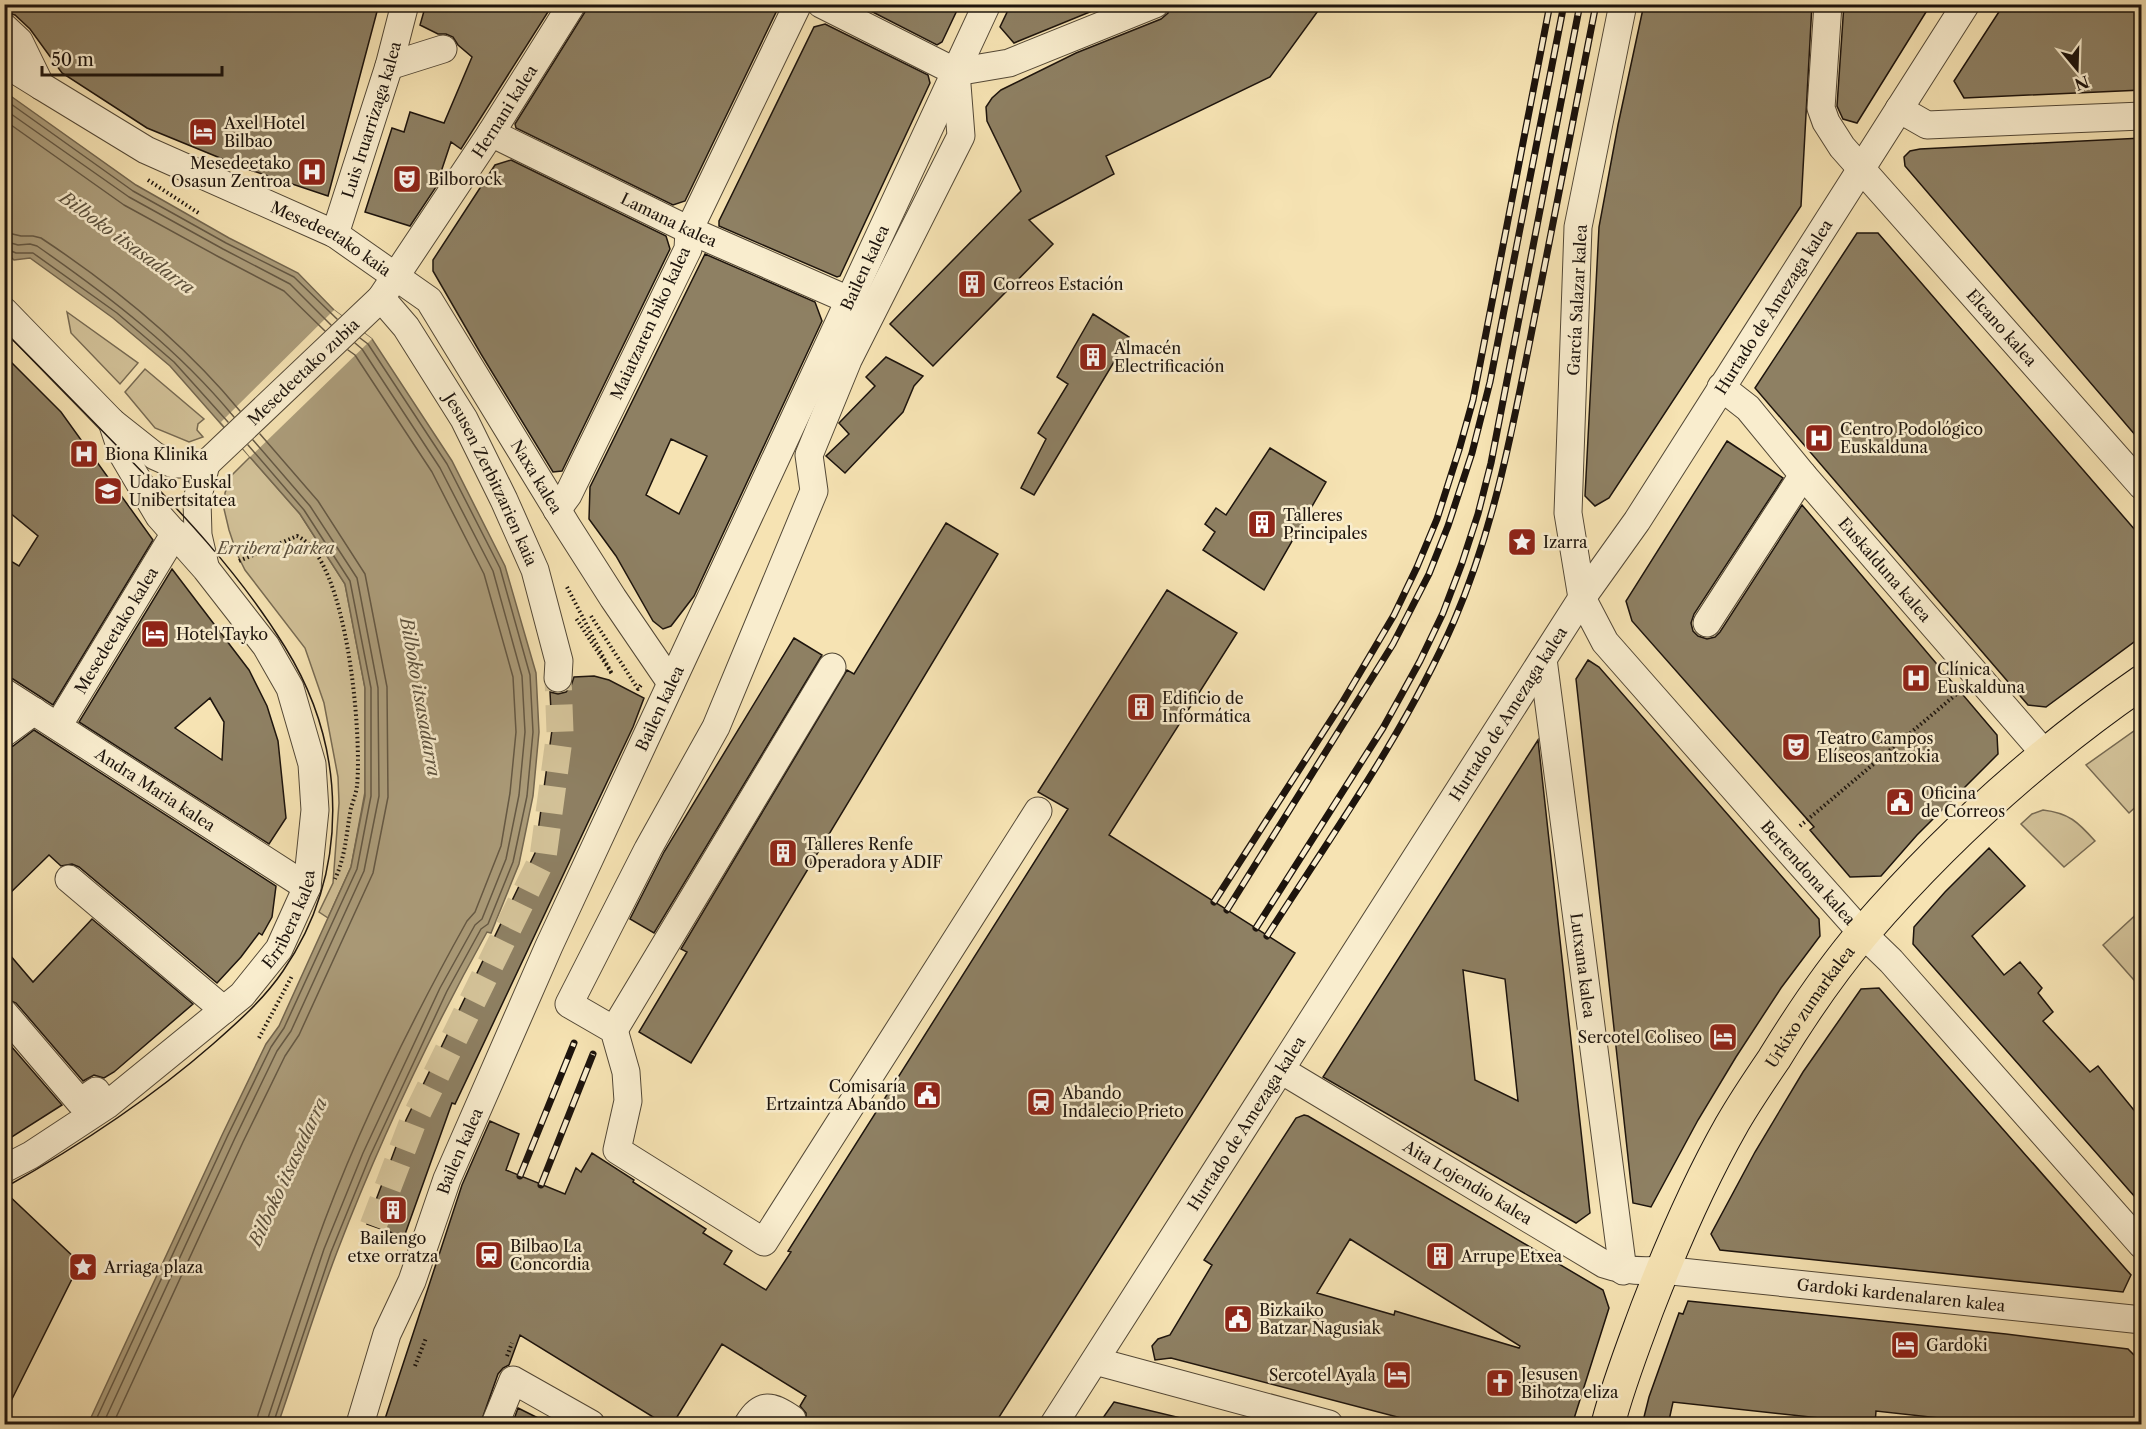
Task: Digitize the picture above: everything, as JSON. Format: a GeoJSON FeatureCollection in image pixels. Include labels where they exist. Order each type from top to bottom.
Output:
{"type":"FeatureCollection","features":[{"type":"Feature","properties":{"kind":"main road","name":"Urkixo zumarkalea"},"geometry":{"type":"LineString","coordinates":[[1608,1425],[1618,1387],[1662,1270],[1686,1215],[1731,1126],[1822,986],[1863,933],[1943,847],[2046,754],[2142,682]]}},
{"type":"Feature","properties":{"kind":"street","name":"Luis Iruarrizaga kalea"},"geometry":{"type":"LineString","coordinates":[[335,234],[389,66],[405,4]]}},
{"type":"Feature","properties":{"kind":"street","name":"Hernani kalea"},"geometry":{"type":"LineString","coordinates":[[381,296],[491,134],[572,4]]}},
{"type":"Feature","properties":{"kind":"street","name":"Maiatzaren biko kalea"},"geometry":{"type":"LineString","coordinates":[[557,510],[568,495],[688,249],[689,230],[798,4]]}},
{"type":"Feature","properties":{"kind":"street"},"geometry":{"type":"LineString","coordinates":[[821,4],[956,72],[1009,63],[1155,4]]}},
{"type":"Feature","properties":{"kind":"street","name":"Bailen kalea"},"geometry":{"type":"LineString","coordinates":[[360,1425],[387,1334],[412,1281],[447,1179],[549,946],[659,680],[851,301],[987,4]]}},
{"type":"Feature","properties":{"kind":"street","name":"García Salazar kalea"},"geometry":{"type":"LineString","coordinates":[[1582,598],[1568,513],[1578,226],[1623,4]]}},
{"type":"Feature","properties":{"kind":"street","name":"Elcano kalea"},"geometry":{"type":"LineString","coordinates":[[1828,4],[1821,108],[1826,122],[1842,147],[2142,486]]}},
{"type":"Feature","properties":{"kind":"street","name":"Hurtado de Amezaga kalea"},"geometry":{"type":"LineString","coordinates":[[1054,1425],[1582,598],[1637,522],[1966,4]]}},
{"type":"Feature","properties":{"kind":"street"},"geometry":{"type":"LineString","coordinates":[[4,27],[19,41],[41,86]]}},
{"type":"Feature","properties":{"kind":"street"},"geometry":{"type":"LineString","coordinates":[[389,66],[443,49]]}},
{"type":"Feature","properties":{"kind":"street","name":"Mesedeetako kaia"},"geometry":{"type":"LineString","coordinates":[[4,63],[146,150],[335,234],[381,296]]}},
{"type":"Feature","properties":{"kind":"street"},"geometry":{"type":"LineString","coordinates":[[956,72],[961,136],[848,360],[830,402],[809,455],[814,491],[716,727],[648,849],[569,1004],[614,1030],[626,1072],[628,1101],[617,1150],[764,1242],[1038,811]]}},
{"type":"Feature","properties":{"kind":"street"},"geometry":{"type":"LineString","coordinates":[[1899,109],[1927,125],[2142,116]]}},
{"type":"Feature","properties":{"kind":"street","name":"Lamana kalea"},"geometry":{"type":"LineString","coordinates":[[491,134],[689,230],[851,301]]}},
{"type":"Feature","properties":{"kind":"street","name":"Mesedeetako zubia"},"geometry":{"type":"LineString","coordinates":[[206,464],[381,296]]}},
{"type":"Feature","properties":{"kind":"street","name":"Naxa kalea"},"geometry":{"type":"LineString","coordinates":[[381,296],[429,300],[613,598],[659,680]]}},
{"type":"Feature","properties":{"kind":"street","name":"Jesusen Zerbitzarien kaia"},"geometry":{"type":"LineString","coordinates":[[381,296],[406,327],[464,419],[504,500],[535,570],[559,661],[558,678]]}},
{"type":"Feature","properties":{"kind":"street","name":"Erribera kalea"},"geometry":{"type":"LineString","coordinates":[[4,311],[112,422],[155,456],[173,464],[206,464],[197,500],[198,535],[206,569]]}},
{"type":"Feature","properties":{"kind":"street","name":"Euskalduna kalea"},"geometry":{"type":"LineString","coordinates":[[1721,387],[1749,408],[1803,475],[2046,754]]}},
{"type":"Feature","properties":{"kind":"street","name":"Erribera kalea"},"geometry":{"type":"LineString","coordinates":[[4,1169],[31,1155],[107,1106],[242,995],[279,949],[307,887],[315,810],[312,764],[290,688],[266,646],[206,569],[159,516],[123,455],[112,422]]}},
{"type":"Feature","properties":{"kind":"street"},"geometry":{"type":"LineString","coordinates":[[1707,623],[1803,475]]}},
{"type":"Feature","properties":{"kind":"street","name":"Mesedeetako kalea"},"geometry":{"type":"LineString","coordinates":[[58,726],[175,533]]}},
{"type":"Feature","properties":{"kind":"street","name":"Bertendona kalea"},"geometry":{"type":"LineString","coordinates":[[1582,598],[1605,642],[2142,1245]]}},
{"type":"Feature","properties":{"kind":"street","name":"Lutxana kalea"},"geometry":{"type":"LineString","coordinates":[[1543,659],[1623,1271]]}},
{"type":"Feature","properties":{"kind":"street"},"geometry":{"type":"LineString","coordinates":[[614,1030],[832,667]]}},
{"type":"Feature","properties":{"kind":"street","name":"Andra Maria kalea"},"geometry":{"type":"LineString","coordinates":[[4,692],[307,887]]}},
{"type":"Feature","properties":{"kind":"street"},"geometry":{"type":"LineString","coordinates":[[4,733],[34,711]]}},
{"type":"Feature","properties":{"kind":"street"},"geometry":{"type":"LineString","coordinates":[[69,879],[224,1010]]}},
{"type":"Feature","properties":{"kind":"street"},"geometry":{"type":"LineString","coordinates":[[4,1013],[80,1102],[96,1091],[107,1106]]}},
{"type":"Feature","properties":{"kind":"street","name":"Aita Lojendio kalea"},"geometry":{"type":"LineString","coordinates":[[1281,1070],[1604,1264],[1623,1271],[1662,1270]]}},
{"type":"Feature","properties":{"kind":"street","name":"Gardoki kardenalaren kalea"},"geometry":{"type":"LineString","coordinates":[[1662,1270],[2142,1320]]}},
{"type":"Feature","properties":{"kind":"street"},"geometry":{"type":"LineString","coordinates":[[1095,1361],[1329,1425]]}},
{"type":"Feature","properties":{"kind":"street"},"geometry":{"type":"LineString","coordinates":[[495,1425],[513,1380],[591,1425]]}},
{"type":"Feature","properties":{"kind":"street"},"geometry":{"type":"LineString","coordinates":[[747,1425],[755,1413],[766,1408],[778,1409],[792,1419]]}},
{"type":"Feature","properties":{"kind":"path"},"geometry":{"type":"LineString","coordinates":[[563,579],[612,674],[573,614]]}},
{"type":"Feature","properties":{"kind":"path"},"geometry":{"type":"LineString","coordinates":[[571,584],[578,594]]}},
{"type":"Feature","properties":{"kind":"path"},"geometry":{"type":"LineString","coordinates":[[590,613],[638,689],[659,680]]}},
{"type":"Feature","properties":{"kind":"path"},"geometry":{"type":"LineString","coordinates":[[1781,842],[1978,676]]}},
{"type":"Feature","properties":{"kind":"path"},"geometry":{"type":"LineString","coordinates":[[415,1366],[426,1338]]}},
{"type":"Feature","properties":{"kind":"green space"},"geometry":{"type":"Polygon","coordinates":[[[67,312],[138,363],[120,384],[71,333],[67,312]]]}},
{"type":"Feature","properties":{"kind":"green space"},"geometry":{"type":"Polygon","coordinates":[[[145,369],[204,419],[198,424],[197,430],[203,437],[189,442],[155,428],[125,392],[145,369]]]}},
{"type":"Feature","properties":{"kind":"green space","name":"Erribera parkea"},"geometry":{"type":"Polygon","coordinates":[[[250,457],[300,514],[345,584],[365,688],[365,792],[351,867],[328,918],[319,912],[333,883],[339,803],[338,777],[324,703],[305,648],[245,570],[237,554],[224,509],[225,493],[231,476],[250,457]]]}},
{"type":"Feature","properties":{"kind":"green space"},"geometry":{"type":"Polygon","coordinates":[[[2141,726],[2141,802],[2129,813],[2086,765],[2141,726]]]}},
{"type":"Feature","properties":{"kind":"green space"},"geometry":{"type":"Polygon","coordinates":[[[2043,810],[2066,816],[2095,841],[2064,867],[2021,824],[2032,814],[2043,810]]]}},
{"type":"Feature","properties":{"kind":"green space"},"geometry":{"type":"Polygon","coordinates":[[[2141,910],[2141,988],[2103,945],[2141,910]]]}},
{"type":"Feature","properties":{"kind":"water","name":"Bilboko itsasadarra"},"geometry":{"type":"Polygon","coordinates":[[[5,92],[136,185],[229,238],[298,273],[334,310],[372,339],[452,461],[505,566],[536,673],[539,732],[533,796],[519,864],[491,933],[487,932],[445,1010],[370,1170],[329,1273],[278,1424],[88,1424],[223,1133],[266,1044],[279,1026],[351,867],[365,796],[365,688],[345,584],[300,514],[170,366],[113,318],[30,258],[14,260],[5,252],[5,92]]]}},
{"type":"Feature","properties":{"kind":"pier"},"geometry":{"type":"Polygon","coordinates":[[[334,310],[372,339],[250,457],[221,422],[334,310]]]}},
{"type":"Feature","properties":{"kind":"building"},"geometry":{"type":"Polygon","coordinates":[[[4,4],[379,4],[328,196],[247,169],[147,128],[62,73],[30,29],[15,15],[4,12],[4,4]]]}},
{"type":"Feature","properties":{"kind":"building"},"geometry":{"type":"Polygon","coordinates":[[[426,4],[553,4],[461,149],[451,142],[436,187],[410,226],[365,212],[392,128],[404,132],[410,112],[444,123],[472,57],[458,45],[453,37],[438,34],[420,25],[426,4]]]}},
{"type":"Feature","properties":{"kind":"building"},"geometry":{"type":"Polygon","coordinates":[[[588,4],[780,4],[685,201],[673,205],[516,128],[515,124],[588,4]]]}},
{"type":"Feature","properties":{"kind":"building"},"geometry":{"type":"Polygon","coordinates":[[[857,4],[960,4],[942,42],[937,45],[857,4]]]}},
{"type":"Feature","properties":{"kind":"building"},"geometry":{"type":"Polygon","coordinates":[[[1011,4],[1107,5],[1014,43],[1000,27],[1011,4]]]}},
{"type":"Feature","properties":{"kind":"building"},"geometry":{"type":"Polygon","coordinates":[[[1170,4],[1323,4],[1270,77],[1106,156],[1114,174],[1029,220],[1053,244],[933,366],[890,324],[1021,191],[987,121],[986,107],[1001,90],[1076,53],[1161,19],[1168,13],[1170,4]]]}},
{"type":"Feature","properties":{"kind":"building"},"geometry":{"type":"Polygon","coordinates":[[[1644,4],[1812,4],[1801,206],[1609,498],[1595,506],[1585,496],[1599,227],[1644,4]]]}},
{"type":"Feature","properties":{"kind":"building"},"geometry":{"type":"Polygon","coordinates":[[[1844,4],[1931,4],[1857,123],[1843,119],[1837,106],[1844,4]]]}},
{"type":"Feature","properties":{"kind":"building"},"geometry":{"type":"Polygon","coordinates":[[[2004,4],[2142,4],[2142,90],[1964,98],[1954,81],[2004,4]]]}},
{"type":"Feature","properties":{"kind":"building"},"geometry":{"type":"Polygon","coordinates":[[[825,24],[928,75],[930,83],[840,276],[837,277],[719,226],[719,221],[814,27],[825,24]]]}},
{"type":"Feature","properties":{"kind":"building"},"geometry":{"type":"Polygon","coordinates":[[[2142,138],[2142,443],[1905,166],[1904,157],[1910,151],[1920,149],[2142,138]]]}},
{"type":"Feature","properties":{"kind":"building"},"geometry":{"type":"Polygon","coordinates":[[[511,160],[666,236],[670,249],[562,471],[553,472],[433,271],[433,260],[495,165],[511,160]]]}},
{"type":"Feature","properties":{"kind":"building"},"geometry":{"type":"Polygon","coordinates":[[[1857,233],[1878,233],[2142,538],[2142,636],[2046,707],[2028,705],[1755,388],[1857,233]]]}},
{"type":"Feature","properties":{"kind":"building"},"geometry":{"type":"Polygon","coordinates":[[[705,254],[815,302],[822,321],[694,596],[671,626],[663,629],[653,621],[616,556],[589,519],[590,487],[705,254]],[[671,439],[646,495],[679,514],[707,456],[671,439]]]}},
{"type":"Feature","properties":{"kind":"building"},"geometry":{"type":"Polygon","coordinates":[[[1093,314],[1129,337],[1034,495],[1021,488],[1046,439],[1038,433],[1068,384],[1057,377],[1093,314]]]}},
{"type":"Feature","properties":{"kind":"building"},"geometry":{"type":"Polygon","coordinates":[[[4,355],[61,412],[153,540],[53,705],[13,679],[4,676],[4,557],[19,566],[38,536],[4,508],[4,355]]]}},
{"type":"Feature","properties":{"kind":"building"},"geometry":{"type":"Polygon","coordinates":[[[886,357],[923,376],[914,386],[903,412],[845,473],[826,456],[849,434],[839,423],[875,386],[866,377],[886,357]]]}},
{"type":"Feature","properties":{"kind":"building"},"geometry":{"type":"Polygon","coordinates":[[[1727,441],[1783,478],[1694,614],[1691,623],[1693,631],[1698,636],[1707,639],[1715,637],[1720,632],[1802,505],[1997,735],[1998,754],[1917,835],[1881,876],[1850,877],[1810,830],[1814,827],[1632,621],[1626,601],[1727,441]]]}},
{"type":"Feature","properties":{"kind":"building","name":"Talleres Principales"},"geometry":{"type":"Polygon","coordinates":[[[1270,448],[1326,482],[1264,590],[1203,550],[1215,532],[1205,524],[1216,508],[1226,515],[1270,448]]]}},
{"type":"Feature","properties":{"kind":"building","name":"Talleres Renfe Operadora y ADIF"},"geometry":{"type":"Polygon","coordinates":[[[946,523],[998,554],[691,1063],[639,1032],[687,952],[681,949],[847,670],[854,674],[946,523]]]}},
{"type":"Feature","properties":{"kind":"building"},"geometry":{"type":"Polygon","coordinates":[[[172,569],[249,670],[267,706],[278,741],[286,818],[269,844],[79,722],[172,569]],[[210,698],[175,728],[222,760],[224,722],[210,698]]]}},
{"type":"Feature","properties":{"kind":"building","name":"Abando Indalecio Prieto"},"geometry":{"type":"Polygon","coordinates":[[[1167,590],[1237,633],[1109,835],[1295,953],[994,1425],[806,1425],[806,1413],[800,1406],[806,1396],[722,1344],[672,1425],[666,1425],[520,1335],[509,1365],[498,1374],[480,1425],[383,1425],[462,1185],[490,1121],[519,1134],[506,1170],[565,1194],[576,1168],[581,1172],[592,1153],[706,1229],[703,1233],[732,1251],[724,1264],[766,1290],[791,1252],[788,1251],[1068,809],[1038,792],[1167,590]]]}},
{"type":"Feature","properties":{"kind":"building"},"geometry":{"type":"Polygon","coordinates":[[[794,638],[822,655],[654,933],[630,919],[664,852],[794,638]]]}},
{"type":"Feature","properties":{"kind":"building"},"geometry":{"type":"Polygon","coordinates":[[[1588,660],[1599,667],[1819,919],[1820,936],[1781,988],[1736,1057],[1698,1120],[1651,1207],[1633,1203],[1576,679],[1588,660]]]}},
{"type":"Feature","properties":{"kind":"building"},"geometry":{"type":"Polygon","coordinates":[[[594,676],[609,680],[644,698],[633,727],[455,1104],[452,1103],[404,1237],[367,1224],[406,1120],[535,853],[552,730],[550,692],[558,694],[566,692],[574,677],[594,676]]]}},
{"type":"Feature","properties":{"kind":"building"},"geometry":{"type":"Polygon","coordinates":[[[34,730],[276,886],[272,917],[262,935],[259,933],[217,983],[79,867],[72,864],[61,866],[49,855],[4,899],[4,749],[13,746],[34,730]]]}},
{"type":"Feature","properties":{"kind":"building"},"geometry":{"type":"Polygon","coordinates":[[[1538,740],[1590,1213],[1576,1223],[1323,1077],[1538,740]],[[1463,970],[1475,1080],[1518,1101],[1505,979],[1463,970]]]}},
{"type":"Feature","properties":{"kind":"building"},"geometry":{"type":"Polygon","coordinates":[[[1989,848],[2025,886],[1972,936],[2004,975],[2020,962],[2042,988],[2038,993],[2053,1012],[2043,1021],[2090,1072],[2098,1066],[2142,1120],[2142,1205],[1913,944],[1914,927],[1989,848]]]}},
{"type":"Feature","properties":{"kind":"building"},"geometry":{"type":"Polygon","coordinates":[[[92,919],[193,1004],[114,1072],[104,1078],[94,1075],[83,1081],[16,1003],[4,998],[4,948],[33,982],[92,919]]]}},
{"type":"Feature","properties":{"kind":"building"},"geometry":{"type":"Polygon","coordinates":[[[1879,988],[2131,1275],[2123,1292],[1720,1250],[1711,1234],[1755,1152],[1803,1072],[1861,989],[1879,988]]]}},
{"type":"Feature","properties":{"kind":"building"},"geometry":{"type":"Polygon","coordinates":[[[4,1038],[62,1105],[4,1142],[4,1038]]]}},
{"type":"Feature","properties":{"kind":"building"},"geometry":{"type":"Polygon","coordinates":[[[1308,1116],[1603,1290],[1609,1308],[1572,1425],[1428,1425],[1171,1358],[1155,1360],[1152,1346],[1158,1339],[1170,1335],[1212,1265],[1204,1260],[1296,1118],[1308,1116]],[[1350,1239],[1317,1293],[1394,1315],[1395,1311],[1519,1348],[1520,1346],[1350,1239]]]}},
{"type":"Feature","properties":{"kind":"building"},"geometry":{"type":"Polygon","coordinates":[[[4,1191],[80,1263],[4,1415],[4,1191]]]}},
{"type":"Feature","properties":{"kind":"building"},"geometry":{"type":"Polygon","coordinates":[[[1688,1301],[2128,1349],[2141,1362],[2142,1425],[2003,1425],[1876,1411],[1875,1424],[1673,1402],[1668,1425],[1642,1425],[1649,1397],[1679,1313],[1683,1314],[1688,1301]]]}},
{"type":"Feature","properties":{"kind":"building"},"geometry":{"type":"Polygon","coordinates":[[[1114,1402],[1181,1418],[1180,1425],[1098,1425],[1114,1402]]]}},
{"type":"Feature","properties":{"kind":"building"},"geometry":{"type":"Polygon","coordinates":[[[518,1408],[552,1425],[512,1425],[518,1408]]]}},
{"type":"Feature","properties":{"kind":"tunnel"},"geometry":{"type":"LineString","coordinates":[[373,1226],[412,1124],[543,857],[560,732],[558,678]]}},
{"type":"Feature","properties":{"kind":"tram line"},"geometry":{"type":"LineString","coordinates":[[4,331],[186,518],[228,567],[267,619],[306,686],[320,726],[330,767],[333,809],[330,851],[321,893],[305,933],[283,971],[268,991],[189,1065],[139,1103],[86,1139],[4,1188]]}},
{"type":"Feature","properties":{"kind":"railway"},"geometry":{"type":"LineString","coordinates":[[1214,902],[1342,703],[1394,615],[1437,519],[1473,400],[1550,4]]}},
{"type":"Feature","properties":{"kind":"railway"},"geometry":{"type":"LineString","coordinates":[[1227,910],[1393,644],[1429,574],[1448,526],[1472,453],[1490,382],[1564,4]]}},
{"type":"Feature","properties":{"kind":"railway"},"geometry":{"type":"LineString","coordinates":[[1256,928],[1383,728],[1420,661],[1443,613],[1462,563],[1491,463],[1580,4]]}},
{"type":"Feature","properties":{"kind":"railway"},"geometry":{"type":"LineString","coordinates":[[1267,936],[1391,743],[1435,662],[1454,621],[1481,549],[1510,438],[1526,363],[1596,4]]}},
{"type":"Feature","properties":{"kind":"railway"},"geometry":{"type":"LineString","coordinates":[[520,1176],[574,1043]]}},
{"type":"Feature","properties":{"kind":"railway"},"geometry":{"type":"LineString","coordinates":[[541,1185],[593,1054]]}},
{"type":"Feature","properties":{"kind":"place","name":"Axel Hotel Bilbao"},"geometry":{"type":"Point","coordinates":[203,132]}},
{"type":"Feature","properties":{"kind":"place","name":"Mesedeetako Osasun Zentroa"},"geometry":{"type":"Point","coordinates":[312,172]}},
{"type":"Feature","properties":{"kind":"place","name":"Bilborock"},"geometry":{"type":"Point","coordinates":[407,179]}},
{"type":"Feature","properties":{"kind":"place","name":"Correos Estación"},"geometry":{"type":"Point","coordinates":[972,284]}},
{"type":"Feature","properties":{"kind":"place","name":"Almacén Electrificación"},"geometry":{"type":"Point","coordinates":[1093,357]}},
{"type":"Feature","properties":{"kind":"place","name":"Centro Podológico Euskalduna"},"geometry":{"type":"Point","coordinates":[1819,438]}},
{"type":"Feature","properties":{"kind":"place","name":"Biona Klinika"},"geometry":{"type":"Point","coordinates":[84,454]}},
{"type":"Feature","properties":{"kind":"place","name":"Udako Euskal Unibertsitatea"},"geometry":{"type":"Point","coordinates":[108,491]}},
{"type":"Feature","properties":{"kind":"place","name":"Talleres Principales"},"geometry":{"type":"Point","coordinates":[1262,524]}},
{"type":"Feature","properties":{"kind":"place","name":"Izarra"},"geometry":{"type":"Point","coordinates":[1522,542]}},
{"type":"Feature","properties":{"kind":"place","name":"Hotel Tayko"},"geometry":{"type":"Point","coordinates":[155,634]}},
{"type":"Feature","properties":{"kind":"place","name":"Clínica Euskalduna"},"geometry":{"type":"Point","coordinates":[1916,678]}},
{"type":"Feature","properties":{"kind":"place","name":"Edificio de Informática"},"geometry":{"type":"Point","coordinates":[1141,707]}},
{"type":"Feature","properties":{"kind":"place","name":"Teatro Campos Elíseos antzokia"},"geometry":{"type":"Point","coordinates":[1796,747]}},
{"type":"Feature","properties":{"kind":"place","name":"Oficina de Correos"},"geometry":{"type":"Point","coordinates":[1900,802]}},
{"type":"Feature","properties":{"kind":"place","name":"Talleres Renfe Operadora y ADIF"},"geometry":{"type":"Point","coordinates":[783,853]}},
{"type":"Feature","properties":{"kind":"place","name":"Sercotel Coliseo"},"geometry":{"type":"Point","coordinates":[1723,1037]}},
{"type":"Feature","properties":{"kind":"place","name":"Comisaría Ertzaintza Abando"},"geometry":{"type":"Point","coordinates":[927,1095]}},
{"type":"Feature","properties":{"kind":"place","name":"Abando Indalecio Prieto"},"geometry":{"type":"Point","coordinates":[1041,1102]}},
{"type":"Feature","properties":{"kind":"place","name":"Bailengo etxe orratza"},"geometry":{"type":"Point","coordinates":[393,1210]}},
{"type":"Feature","properties":{"kind":"place","name":"Bilbao La Concordia"},"geometry":{"type":"Point","coordinates":[489,1255]}},
{"type":"Feature","properties":{"kind":"place","name":"Arrupe Etxea"},"geometry":{"type":"Point","coordinates":[1440,1256]}},
{"type":"Feature","properties":{"kind":"place","name":"Arriaga plaza"},"geometry":{"type":"Point","coordinates":[83,1267]}},
{"type":"Feature","properties":{"kind":"place","name":"Bizkaiko Batzar Nagusiak"},"geometry":{"type":"Point","coordinates":[1238,1319]}},
{"type":"Feature","properties":{"kind":"place","name":"Gardoki"},"geometry":{"type":"Point","coordinates":[1905,1345]}},
{"type":"Feature","properties":{"kind":"place","name":"Sercotel Ayala"},"geometry":{"type":"Point","coordinates":[1397,1375]}},
{"type":"Feature","properties":{"kind":"place","name":"Jesusen Bihotza eliza"},"geometry":{"type":"Point","coordinates":[1500,1383]}}]}
